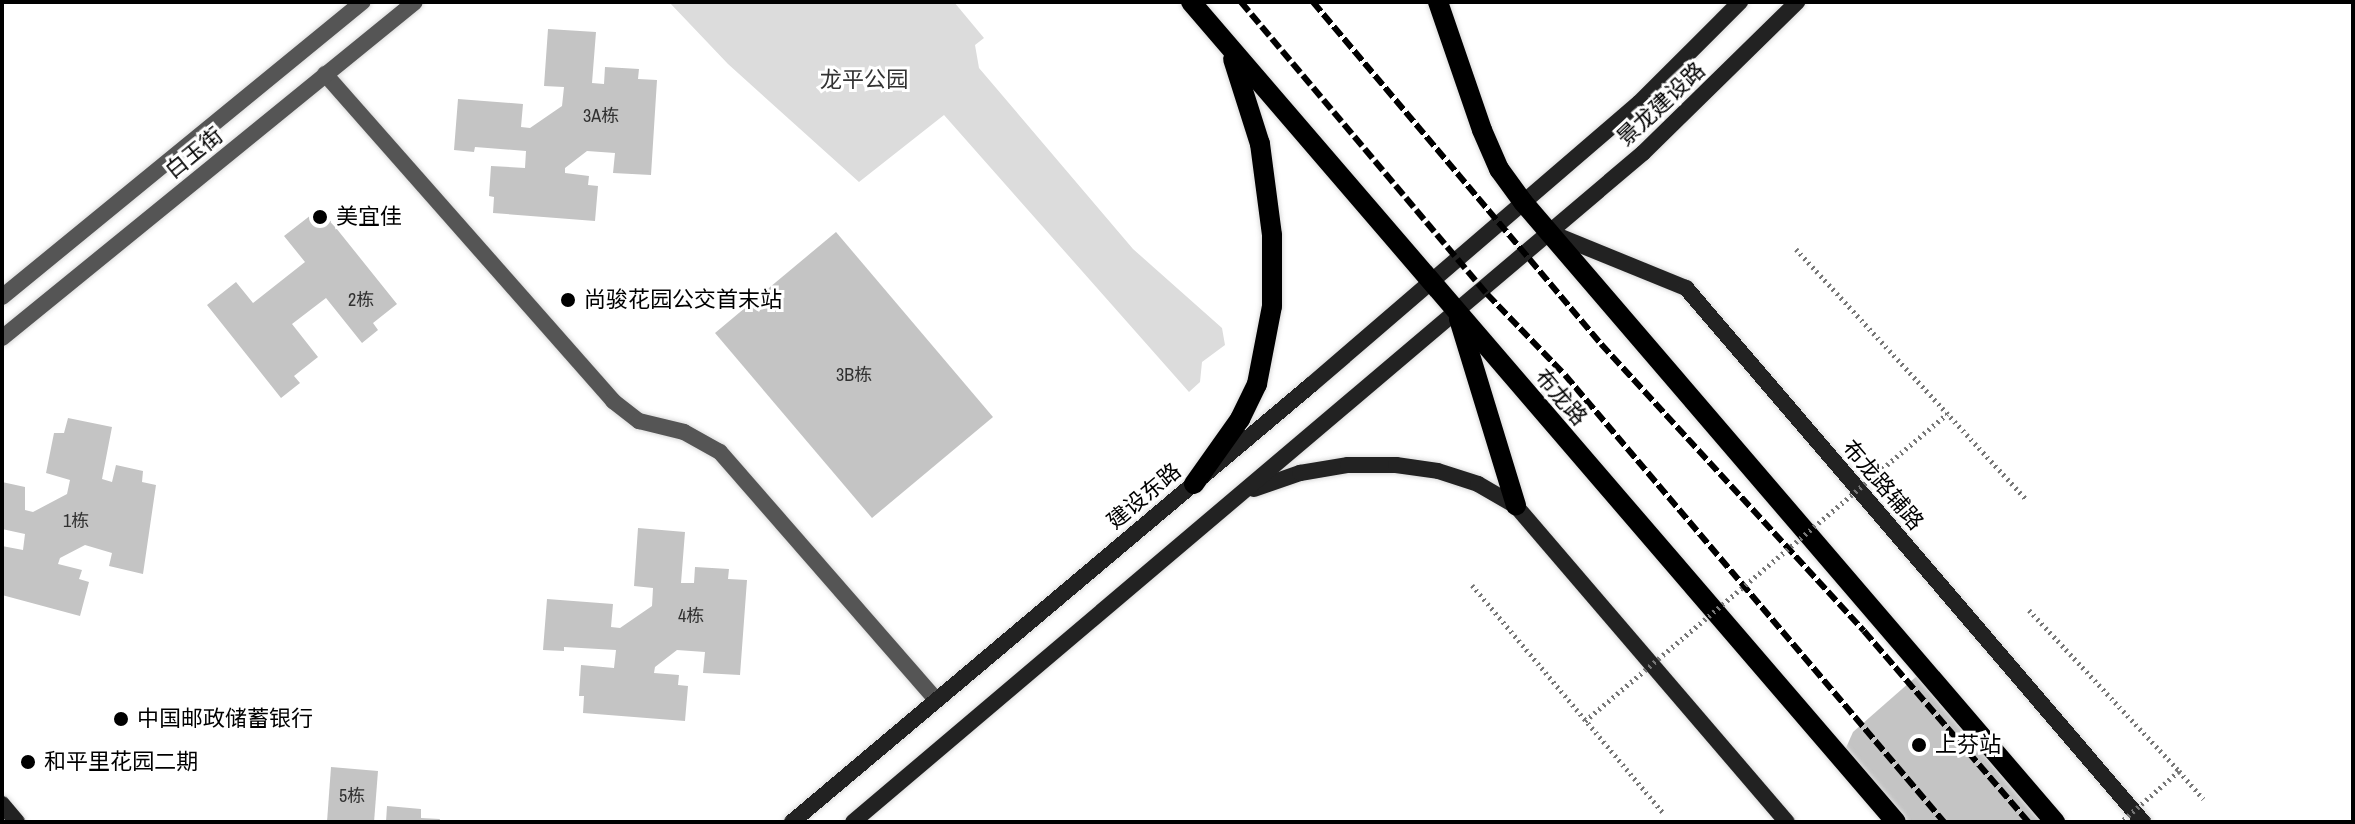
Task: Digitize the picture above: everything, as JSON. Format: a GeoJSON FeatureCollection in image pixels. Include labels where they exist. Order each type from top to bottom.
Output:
{"type":"FeatureCollection","features":[{"type":"Feature","properties":{"kind":"main road","name":"布龙路"},"geometry":{"type":"LineString","coordinates":[[1191,2],[1896,822]]}},
{"type":"Feature","properties":{"kind":"main road"},"geometry":{"type":"LineString","coordinates":[[1438,2],[1482,130],[1499,169],[1523,202],[2055,822]]}},
{"type":"Feature","properties":{"kind":"main road","name":"景龙建设路"},"geometry":{"type":"LineString","coordinates":[[1523,202],[1639,103],[1740,2]]}},
{"type":"Feature","properties":{"kind":"main road","name":"景龙建设路"},"geometry":{"type":"LineString","coordinates":[[1550,232],[1670,130],[1797,2]]}},
{"type":"Feature","properties":{"kind":"main road"},"geometry":{"type":"LineString","coordinates":[[1194,484],[1240,419],[1257,384],[1272,306],[1272,235],[1260,144],[1227,44]]}},
{"type":"Feature","properties":{"kind":"main road","name":"建设东路"},"geometry":{"type":"LineString","coordinates":[[792,822],[1523,202]]}},
{"type":"Feature","properties":{"kind":"main road"},"geometry":{"type":"LineString","coordinates":[[853,822],[1550,232]]}},
{"type":"Feature","properties":{"kind":"main road","name":"布龙路辅路"},"geometry":{"type":"LineString","coordinates":[[1550,232],[1686,288],[2143,822]]}},
{"type":"Feature","properties":{"kind":"main road"},"geometry":{"type":"LineString","coordinates":[[1456,312],[1516,506]]}},
{"type":"Feature","properties":{"kind":"main road"},"geometry":{"type":"LineString","coordinates":[[1245,492],[1300,473],[1348,465],[1396,465],[1465,480],[1516,506],[1787,822]]}},
{"type":"Feature","properties":{"kind":"main road"},"geometry":{"type":"LineString","coordinates":[[2,804],[17,822]]}},
{"type":"Feature","properties":{"kind":"street","name":"白玉街"},"geometry":{"type":"LineString","coordinates":[[2,297],[363,2]]}},
{"type":"Feature","properties":{"kind":"street","name":"白玉街"},"geometry":{"type":"LineString","coordinates":[[2,338],[415,2]]}},
{"type":"Feature","properties":{"kind":"street"},"geometry":{"type":"LineString","coordinates":[[325,74],[613,401],[639,421],[684,432],[720,452],[936,700]]}},
{"type":"Feature","properties":{"kind":"path"},"geometry":{"type":"LineString","coordinates":[[1796,249],[2026,499]]}},
{"type":"Feature","properties":{"kind":"path"},"geometry":{"type":"LineString","coordinates":[[1585,721],[1947,414]]}},
{"type":"Feature","properties":{"kind":"path"},"geometry":{"type":"LineString","coordinates":[[1472,585],[1663,813]]}},
{"type":"Feature","properties":{"kind":"path"},"geometry":{"type":"LineString","coordinates":[[2029,610],[2203,799]]}},
{"type":"Feature","properties":{"kind":"path"},"geometry":{"type":"LineString","coordinates":[[2121,822],[2179,771]]}},
{"type":"Feature","properties":{"kind":"green space","name":"龙平公园"},"geometry":{"type":"Polygon","coordinates":[[[669,2],[954,2],[984,38],[975,45],[979,68],[1133,249],[1222,328],[1225,345],[1202,362],[1200,382],[1189,392],[944,115],[859,182],[728,64],[669,2]]]}},
{"type":"Feature","properties":{"kind":"building"},"geometry":{"type":"Polygon","coordinates":[[[548,29],[596,32],[592,83],[604,84],[605,67],[639,69],[638,79],[657,80],[651,175],[613,173],[615,153],[587,151],[565,168],[565,173],[589,176],[588,185],[598,186],[595,221],[493,213],[494,197],[489,196],[491,166],[525,168],[526,151],[475,147],[474,152],[454,150],[458,99],[523,104],[521,127],[530,128],[562,106],[564,87],[544,86],[548,29]]]}},
{"type":"Feature","properties":{"kind":"building"},"geometry":{"type":"Polygon","coordinates":[[[320,208],[397,304],[373,323],[378,330],[362,343],[326,298],[292,324],[318,357],[294,376],[300,383],[281,398],[207,305],[236,282],[253,303],[305,262],[284,236],[320,208]]]}},
{"type":"Feature","properties":{"kind":"building"},"geometry":{"type":"Polygon","coordinates":[[[836,232],[993,417],[872,518],[715,333],[836,232]]]}},
{"type":"Feature","properties":{"kind":"building"},"geometry":{"type":"Polygon","coordinates":[[[68,418],[112,427],[102,479],[112,482],[116,465],[143,471],[142,482],[156,485],[143,574],[109,566],[112,553],[85,545],[60,558],[58,564],[82,570],[79,579],[89,582],[80,616],[2,595],[2,546],[23,550],[25,534],[2,529],[2,482],[25,487],[25,510],[33,512],[67,494],[70,480],[46,473],[54,433],[64,433],[68,418]]]}},
{"type":"Feature","properties":{"kind":"building"},"geometry":{"type":"Polygon","coordinates":[[[638,528],[685,532],[681,583],[694,583],[695,567],[729,569],[728,579],[747,580],[740,675],[703,673],[705,652],[677,650],[655,667],[654,673],[679,675],[678,685],[688,686],[685,721],[583,713],[584,696],[579,696],[581,665],[614,668],[616,650],[564,647],[564,651],[543,650],[547,599],[613,604],[611,627],[620,628],[652,606],[653,588],[634,586],[638,528]]]}},
{"type":"Feature","properties":{"kind":"building","name":"上芬站"},"geometry":{"type":"Polygon","coordinates":[[[1918,675],[2058,822],[1907,822],[1845,750],[1853,732],[1918,675]]]}},
{"type":"Feature","properties":{"kind":"building"},"geometry":{"type":"Polygon","coordinates":[[[331,767],[378,771],[374,822],[327,822],[331,767]]]}},
{"type":"Feature","properties":{"kind":"building"},"geometry":{"type":"Polygon","coordinates":[[[387,806],[421,809],[421,818],[440,819],[439,822],[386,822],[387,806]]]}},
{"type":"Feature","properties":{"kind":"railway"},"geometry":{"type":"LineString","coordinates":[[1241,2],[1487,294],[1565,375],[1944,822]]}},
{"type":"Feature","properties":{"kind":"railway"},"geometry":{"type":"LineString","coordinates":[[1313,2],[1601,344],[1864,631],[2028,822]]}},
{"type":"Feature","properties":{"kind":"place","name":"美宜佳"},"geometry":{"type":"Point","coordinates":[320,217]}},
{"type":"Feature","properties":{"kind":"place","name":"尚骏花园公交首末站"},"geometry":{"type":"Point","coordinates":[568,300]}},
{"type":"Feature","properties":{"kind":"place","name":"中国邮政储蓄银行"},"geometry":{"type":"Point","coordinates":[121,719]}},
{"type":"Feature","properties":{"kind":"place","name":"上芬站"},"geometry":{"type":"Point","coordinates":[1919,745]}},
{"type":"Feature","properties":{"kind":"place","name":"和平里花园二期"},"geometry":{"type":"Point","coordinates":[28,762]}}]}
